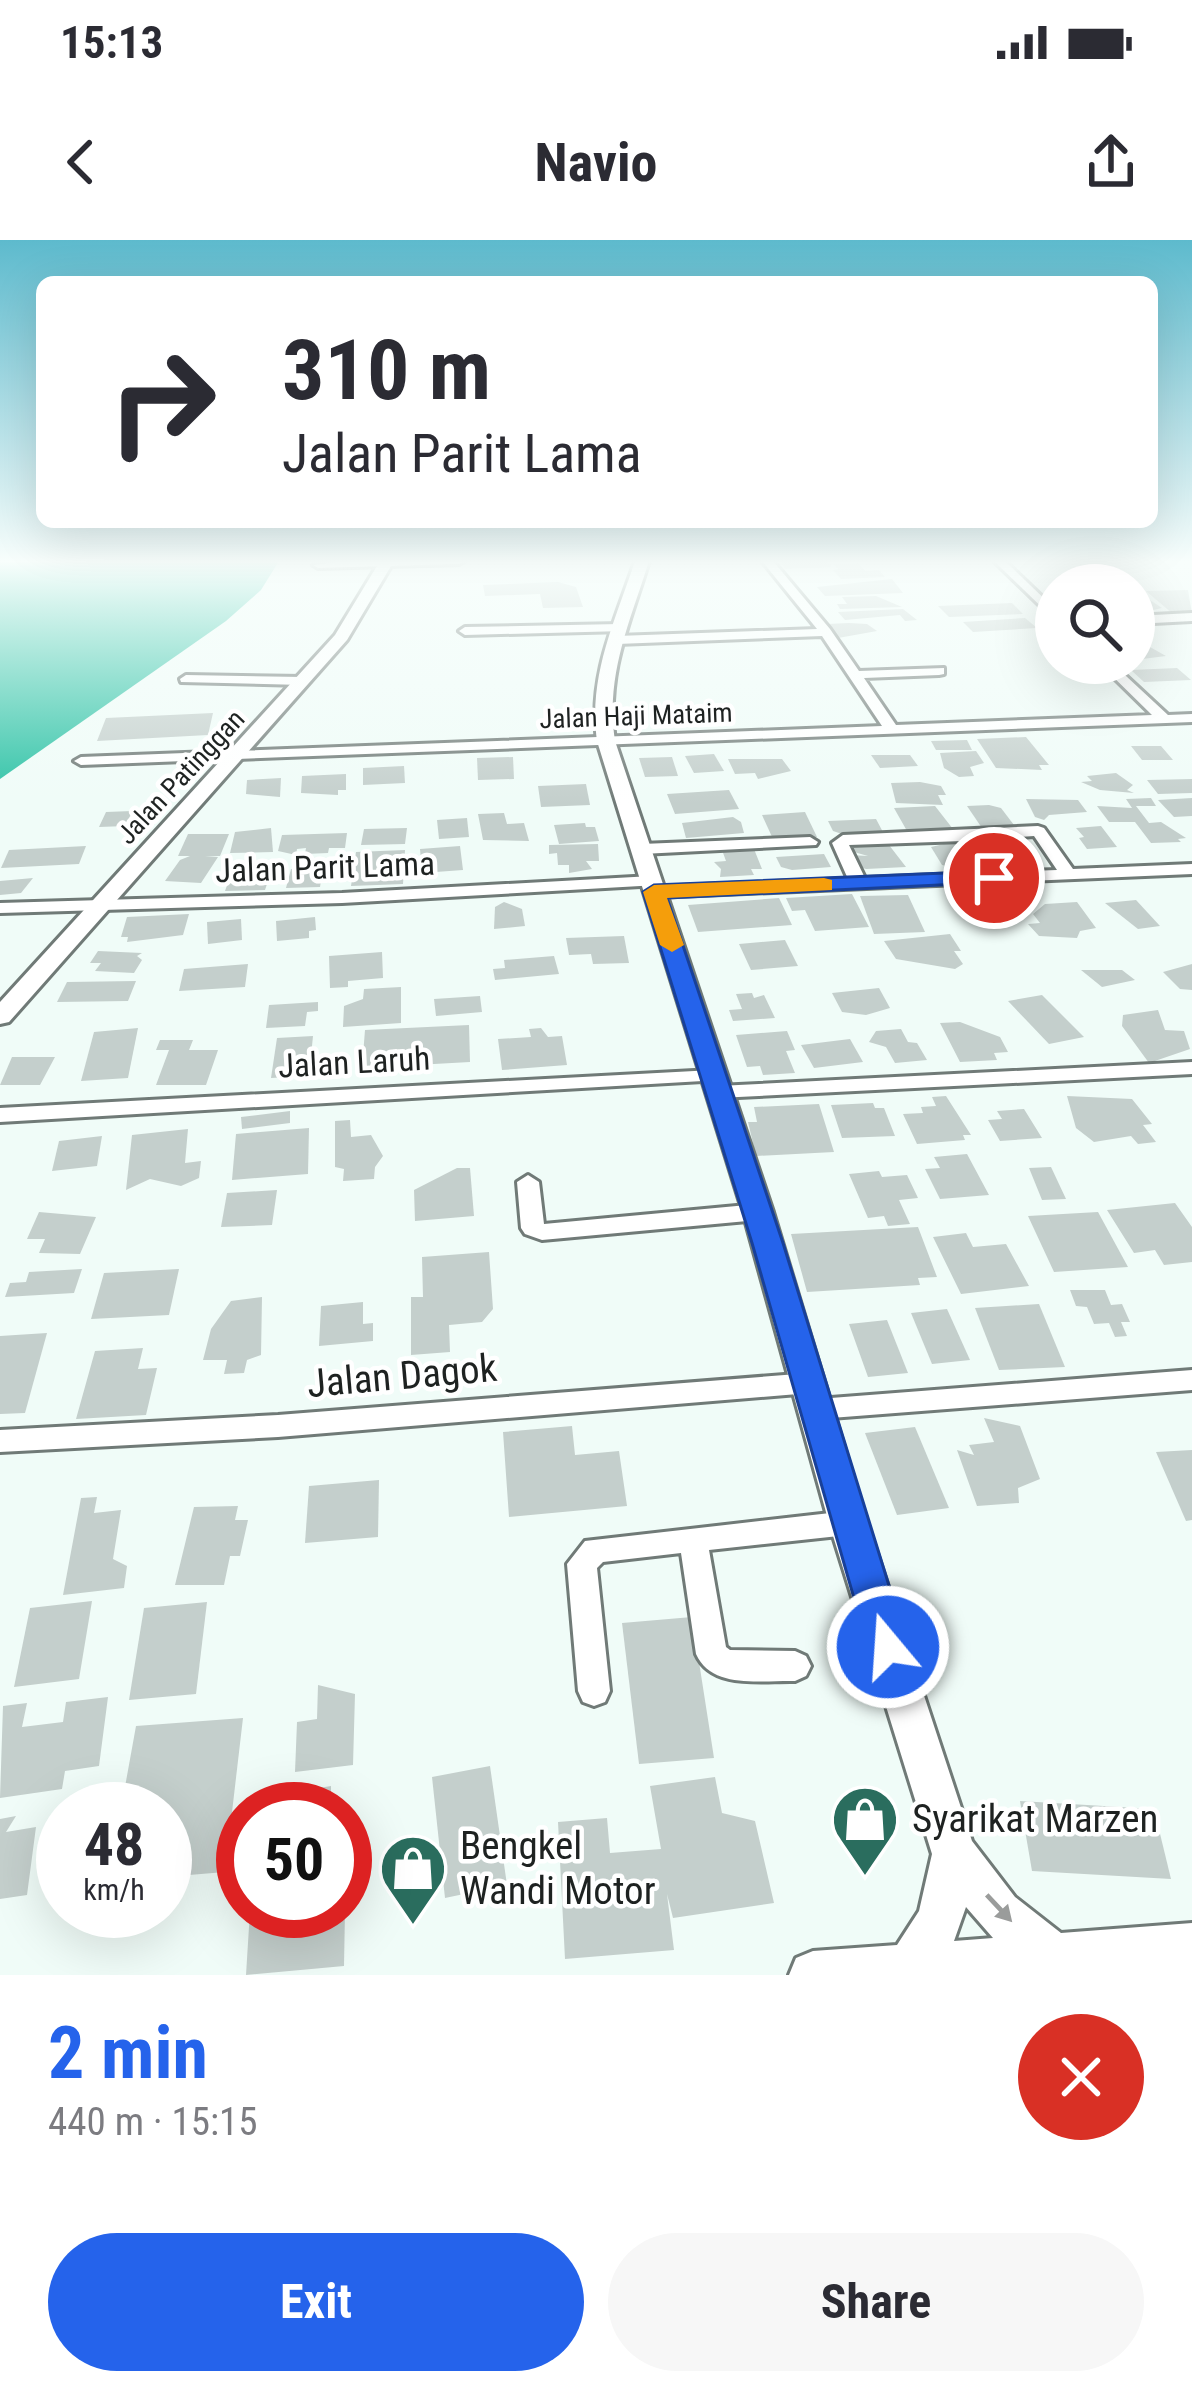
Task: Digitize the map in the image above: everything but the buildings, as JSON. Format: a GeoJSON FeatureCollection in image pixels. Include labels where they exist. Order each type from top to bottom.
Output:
{"type":"FeatureCollection","features":[{"type":"Feature","properties":{"kind":"main road","name":"Jalan Patinggan"},"geometry":{"type":"LineString","coordinates":[[0,1017],[337,642]]}},
{"type":"Feature","properties":{"kind":"main road"},"geometry":{"type":"LineString","coordinates":[[615,642],[599,694],[606,741],[758,1212],[848,1523],[954,1854],[999,1912],[1051,1954]]}},
{"type":"Feature","properties":{"kind":"main road"},"geometry":{"type":"LineString","coordinates":[[910,1968],[940,1919],[954,1854]]}},
{"type":"Feature","properties":{"kind":"main road"},"geometry":{"type":"LineString","coordinates":[[813,1975],[1192,1946]]}},
{"type":"Feature","properties":{"kind":"main road"},"geometry":{"type":"LineString","coordinates":[[1113,1975],[1192,1968]]}},
{"type":"Feature","properties":{"kind":"street"},"geometry":{"type":"LineString","coordinates":[[833,642],[892,730]]}},
{"type":"Feature","properties":{"kind":"street"},"geometry":{"type":"LineString","coordinates":[[856,675],[939,671]]}},
{"type":"Feature","properties":{"kind":"street"},"geometry":{"type":"LineString","coordinates":[[186,679],[304,681]]}},
{"type":"Feature","properties":{"kind":"street"},"geometry":{"type":"LineString","coordinates":[[1127,684],[1164,719]]}},
{"type":"Feature","properties":{"kind":"street","name":"Jalan Haji Mataim"},"geometry":{"type":"LineString","coordinates":[[81,761],[1192,718]]}},
{"type":"Feature","properties":{"kind":"street"},"geometry":{"type":"LineString","coordinates":[[1025,812],[1069,874]]}},
{"type":"Feature","properties":{"kind":"street"},"geometry":{"type":"LineString","coordinates":[[859,884],[840,843],[843,840],[1037,831]]}},
{"type":"Feature","properties":{"kind":"street"},"geometry":{"type":"LineString","coordinates":[[968,836],[994,878]]}},
{"type":"Feature","properties":{"kind":"street"},"geometry":{"type":"LineString","coordinates":[[642,849],[811,842]]}},
{"type":"Feature","properties":{"kind":"street","name":"Jalan Parit Lama"},"geometry":{"type":"LineString","coordinates":[[0,908],[653,886],[859,884],[1192,869]]}},
{"type":"Feature","properties":{"kind":"street","name":"Jalan Laruh"},"geometry":{"type":"LineString","coordinates":[[0,1115],[1192,1068]]}},
{"type":"Feature","properties":{"kind":"street"},"geometry":{"type":"LineString","coordinates":[[528,1182],[533,1228],[542,1232],[758,1212]]}},
{"type":"Feature","properties":{"kind":"street","name":"Jalan Dagok"},"geometry":{"type":"LineString","coordinates":[[0,1441],[1192,1380]]}},
{"type":"Feature","properties":{"kind":"street"},"geometry":{"type":"LineString","coordinates":[[594,1691],[582,1564],[595,1550],[848,1523]]}},
{"type":"Feature","properties":{"kind":"street"},"geometry":{"type":"LineString","coordinates":[[693,1539],[712,1654],[723,1664],[795,1666]]}},
{"type":"Feature","properties":{"kind":"shaded area"},"geometry":{"type":"Polygon","coordinates":[[[0,642],[196,642],[0,779],[0,642]]]}},
{"type":"Feature","properties":{"kind":"slow traffic"},"geometry":{"type":"LineString","coordinates":[[672,945],[654,892],[824,885]]}},
{"type":"Feature","properties":{"kind":"place","name":"Syarikat Marzen"},"geometry":{"type":"Point","coordinates":[865,1878]}},
{"type":"Feature","properties":{"kind":"place","name":"Bengkel Wandi Motor"},"geometry":{"type":"Point","coordinates":[413,1927]}},
{"type":"Feature","properties":{"kind":"route"},"geometry":{"type":"LineString","coordinates":[[888,1647],[767,1243],[654,892],[994,878]]}}]}
